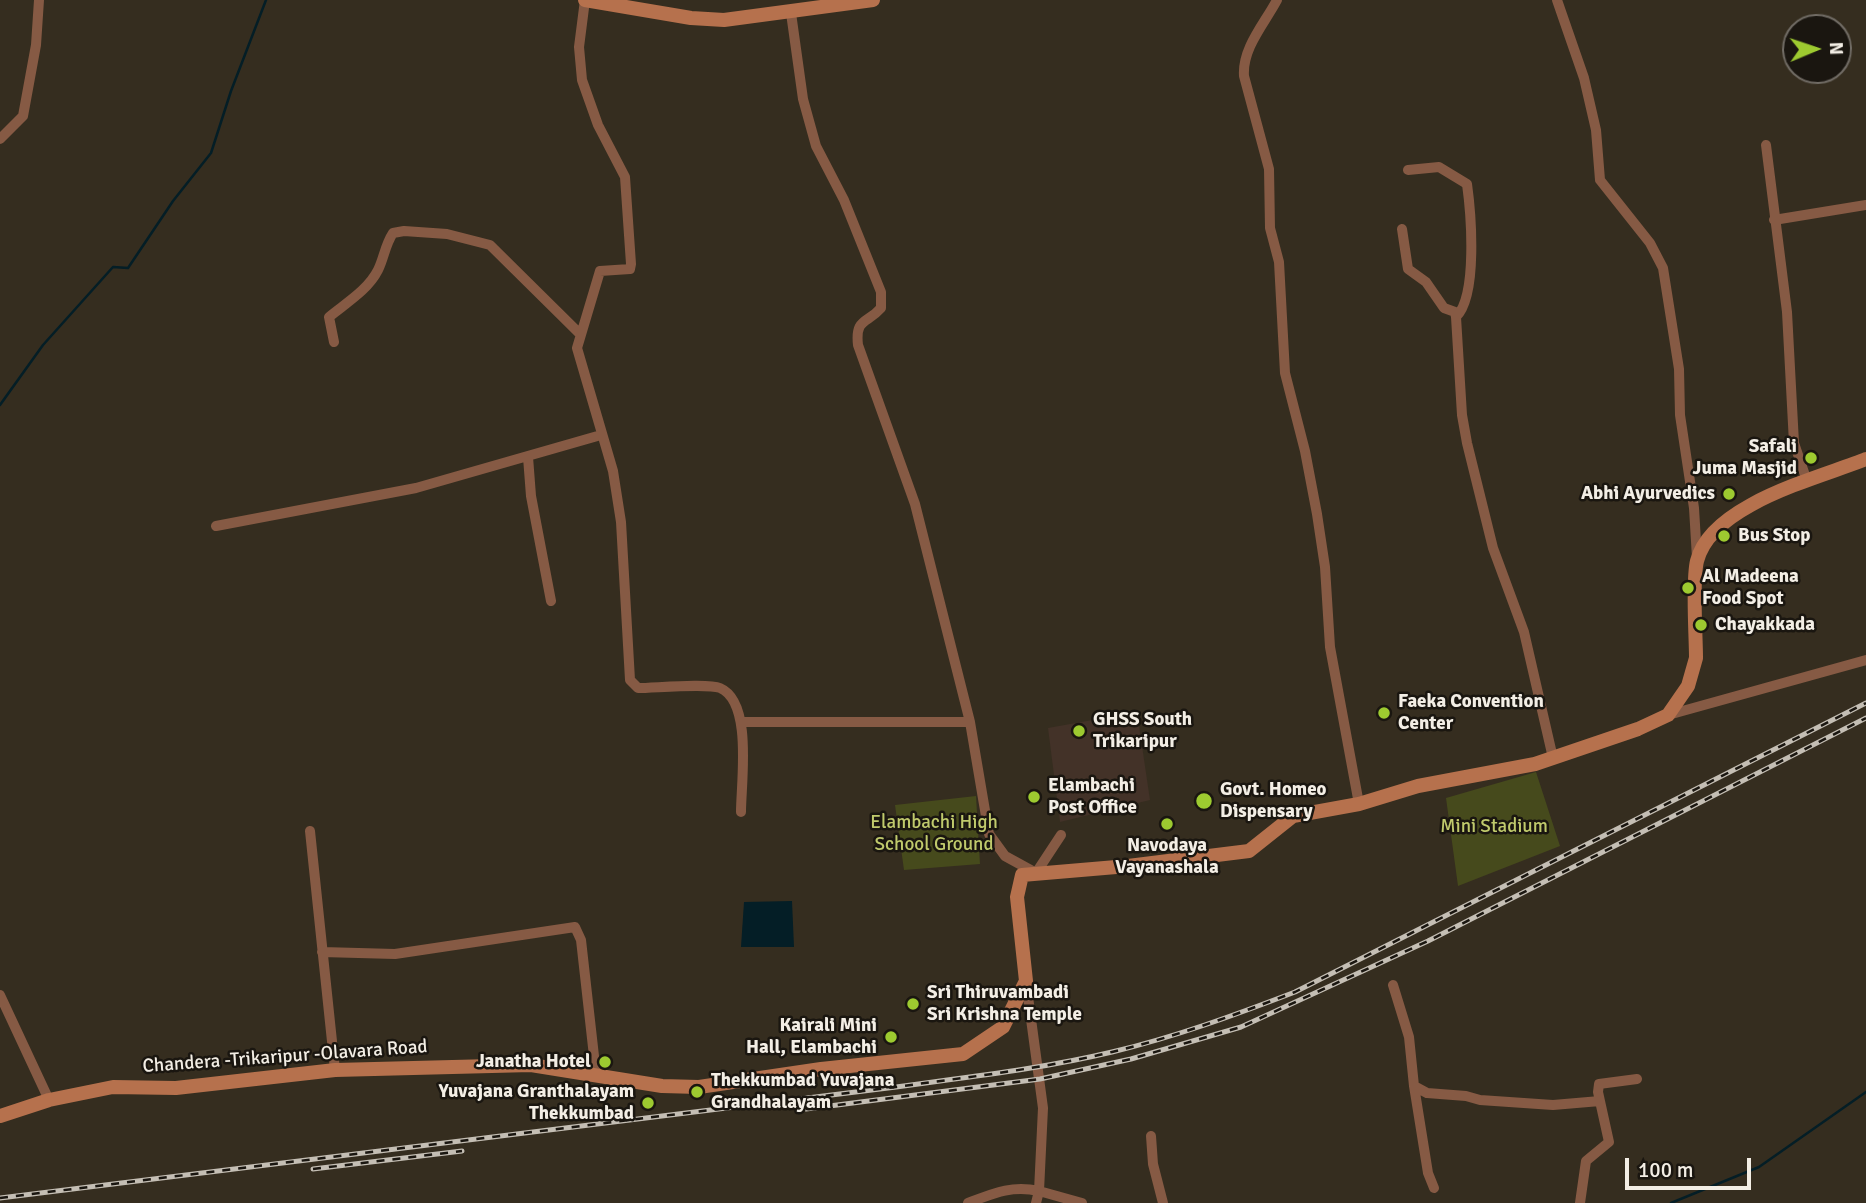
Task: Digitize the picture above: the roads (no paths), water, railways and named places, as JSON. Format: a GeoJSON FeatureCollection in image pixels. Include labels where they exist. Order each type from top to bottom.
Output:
{"type":"FeatureCollection","features":[{"type":"Feature","properties":{"kind":"main road"},"geometry":{"type":"LineString","coordinates":[[590,1],[691,18],[724,20],[873,0]]}},
{"type":"Feature","properties":{"kind":"main road"},"geometry":{"type":"LineString","coordinates":[[1026,981],[1018,883],[1022,875],[1128,866],[1249,851],[1293,816],[1359,804],[1418,786],[1553,758],[1668,715],[1683,697],[1696,657],[1697,561],[1714,535],[1728,520],[1755,502],[1866,459]]}},
{"type":"Feature","properties":{"kind":"main road","name":"Chandera -Trikaripur -Olavara Road"},"geometry":{"type":"LineString","coordinates":[[0,1116],[49,1100],[113,1087],[176,1088],[335,1069],[531,1065],[662,1086],[699,1087],[821,1069],[963,1054],[1003,1027],[1026,981]]}},
{"type":"Feature","properties":{"kind":"street"},"geometry":{"type":"LineString","coordinates":[[0,139],[23,116],[36,45],[39,0]]}},
{"type":"Feature","properties":{"kind":"street"},"geometry":{"type":"LineString","coordinates":[[1278,0],[1246,56],[1244,76],[1269,169],[1270,228],[1279,262],[1285,373],[1305,451],[1317,514],[1325,567],[1332,659],[1359,804]]}},
{"type":"Feature","properties":{"kind":"street"},"geometry":{"type":"LineString","coordinates":[[1557,0],[1584,78],[1596,130],[1600,180],[1650,243],[1663,268],[1679,369],[1681,415],[1694,508],[1697,561]]}},
{"type":"Feature","properties":{"kind":"street"},"geometry":{"type":"LineString","coordinates":[[590,1],[579,47],[582,80],[598,125],[625,177],[631,264],[630,269],[625,271],[600,271],[577,348],[613,471],[621,522],[630,680],[638,688],[719,687],[731,695],[743,723],[741,812]]}},
{"type":"Feature","properties":{"kind":"street"},"geometry":{"type":"LineString","coordinates":[[791,13],[803,99],[816,146],[844,200],[881,292],[881,308],[858,328],[858,345],[915,504],[970,722],[975,765],[989,834],[1005,856],[1036,873],[1061,835]]}},
{"type":"Feature","properties":{"kind":"street"},"geometry":{"type":"LineString","coordinates":[[1766,145],[1787,312],[1794,443],[1807,481]]}},
{"type":"Feature","properties":{"kind":"street"},"geometry":{"type":"LineString","coordinates":[[1408,170],[1439,167],[1467,184],[1471,261],[1466,300],[1456,317]]}},
{"type":"Feature","properties":{"kind":"street"},"geometry":{"type":"LineString","coordinates":[[1774,220],[1866,205]]}},
{"type":"Feature","properties":{"kind":"street"},"geometry":{"type":"LineString","coordinates":[[1402,229],[1408,270],[1426,282],[1444,308],[1455,312],[1462,415],[1468,443],[1495,555],[1510,588],[1524,632],[1553,758]]}},
{"type":"Feature","properties":{"kind":"street"},"geometry":{"type":"LineString","coordinates":[[334,342],[329,317],[367,285],[378,270],[388,240],[393,233],[404,231],[447,234],[490,245],[580,334]]}},
{"type":"Feature","properties":{"kind":"street"},"geometry":{"type":"LineString","coordinates":[[216,526],[416,488],[601,435]]}},
{"type":"Feature","properties":{"kind":"street"},"geometry":{"type":"LineString","coordinates":[[528,457],[531,496],[551,601]]}},
{"type":"Feature","properties":{"kind":"street"},"geometry":{"type":"LineString","coordinates":[[1668,715],[1866,660]]}},
{"type":"Feature","properties":{"kind":"street"},"geometry":{"type":"LineString","coordinates":[[743,723],[970,722]]}},
{"type":"Feature","properties":{"kind":"street"},"geometry":{"type":"LineString","coordinates":[[310,831],[335,1069]]}},
{"type":"Feature","properties":{"kind":"street"},"geometry":{"type":"LineString","coordinates":[[322,952],[395,954],[575,927],[582,940],[596,1074]]}},
{"type":"Feature","properties":{"kind":"street"},"geometry":{"type":"LineString","coordinates":[[1026,981],[1043,1108],[1039,1191],[1036,1203]]}},
{"type":"Feature","properties":{"kind":"street"},"geometry":{"type":"LineString","coordinates":[[1392,985],[1409,1037],[1428,1173],[1434,1188]]}},
{"type":"Feature","properties":{"kind":"street"},"geometry":{"type":"LineString","coordinates":[[0,995],[49,1100]]}},
{"type":"Feature","properties":{"kind":"street"},"geometry":{"type":"LineString","coordinates":[[1580,1203],[1586,1161],[1609,1142],[1599,1084],[1637,1079]]}},
{"type":"Feature","properties":{"kind":"street"},"geometry":{"type":"LineString","coordinates":[[1414,1086],[1427,1093],[1466,1096],[1480,1100],[1552,1105],[1600,1101]]}},
{"type":"Feature","properties":{"kind":"street"},"geometry":{"type":"LineString","coordinates":[[1151,1136],[1153,1164],[1163,1203]]}},
{"type":"Feature","properties":{"kind":"street"},"geometry":{"type":"LineString","coordinates":[[968,1203],[1006,1188],[1039,1191],[1082,1203]]}},
{"type":"Feature","properties":{"kind":"water"},"geometry":{"type":"Polygon","coordinates":[[[792,901],[794,947],[741,947],[744,902],[792,901]]]}},
{"type":"Feature","properties":{"kind":"waterway"},"geometry":{"type":"LineString","coordinates":[[0,405],[43,345],[113,267],[128,268],[173,201],[211,153],[231,91],[266,0]]}},
{"type":"Feature","properties":{"kind":"waterway"},"geometry":{"type":"LineString","coordinates":[[1671,1203],[1759,1167],[1866,1092]]}},
{"type":"Feature","properties":{"kind":"railway"},"geometry":{"type":"LineString","coordinates":[[0,1198],[896,1087],[1031,1068],[1159,1040],[1295,992],[1866,703]]}},
{"type":"Feature","properties":{"kind":"railway"},"geometry":{"type":"LineString","coordinates":[[806,1109],[1040,1079],[1131,1059],[1241,1027],[1428,941],[1866,718]]}},
{"type":"Feature","properties":{"kind":"railway"},"geometry":{"type":"LineString","coordinates":[[313,1169],[462,1151]]}},
{"type":"Feature","properties":{"kind":"place","name":"Safali Juma Masjid"},"geometry":{"type":"Point","coordinates":[1811,458]}},
{"type":"Feature","properties":{"kind":"place","name":"Abhi Ayurvedics"},"geometry":{"type":"Point","coordinates":[1729,494]}},
{"type":"Feature","properties":{"kind":"place","name":"Bus Stop"},"geometry":{"type":"Point","coordinates":[1724,536]}},
{"type":"Feature","properties":{"kind":"place","name":"Al Madeena Food Spot"},"geometry":{"type":"Point","coordinates":[1688,588]}},
{"type":"Feature","properties":{"kind":"place","name":"Chayakkada"},"geometry":{"type":"Point","coordinates":[1701,625]}},
{"type":"Feature","properties":{"kind":"place","name":"Faeka Convention Center"},"geometry":{"type":"Point","coordinates":[1384,713]}},
{"type":"Feature","properties":{"kind":"place","name":"GHSS South Trikaripur"},"geometry":{"type":"Point","coordinates":[1079,731]}},
{"type":"Feature","properties":{"kind":"place","name":"Elambachi Post Office"},"geometry":{"type":"Point","coordinates":[1034,797]}},
{"type":"Feature","properties":{"kind":"place","name":"Govt. Homeo Dispensary"},"geometry":{"type":"Point","coordinates":[1204,801]}},
{"type":"Feature","properties":{"kind":"place","name":"Navodaya Vayanashala"},"geometry":{"type":"Point","coordinates":[1167,824]}},
{"type":"Feature","properties":{"kind":"place","name":"Sri Thiruvambadi Sri Krishna Temple"},"geometry":{"type":"Point","coordinates":[913,1004]}},
{"type":"Feature","properties":{"kind":"place","name":"Kairali Mini Hall, Elambachi"},"geometry":{"type":"Point","coordinates":[891,1037]}},
{"type":"Feature","properties":{"kind":"place","name":"Janatha Hotel"},"geometry":{"type":"Point","coordinates":[605,1062]}},
{"type":"Feature","properties":{"kind":"place","name":"Thekkumbad Yuvajana Grandhalayam"},"geometry":{"type":"Point","coordinates":[697,1092]}},
{"type":"Feature","properties":{"kind":"place","name":"Yuvajana Granthalayam Thekkumbad"},"geometry":{"type":"Point","coordinates":[648,1103]}},
{"type":"Feature","properties":{"kind":"park label","name":"Mini Stadium"},"geometry":{"type":"Point","coordinates":[1494,827]}},
{"type":"Feature","properties":{"kind":"park label","name":"Elambachi High School Ground"},"geometry":{"type":"Point","coordinates":[934,834]}}]}
